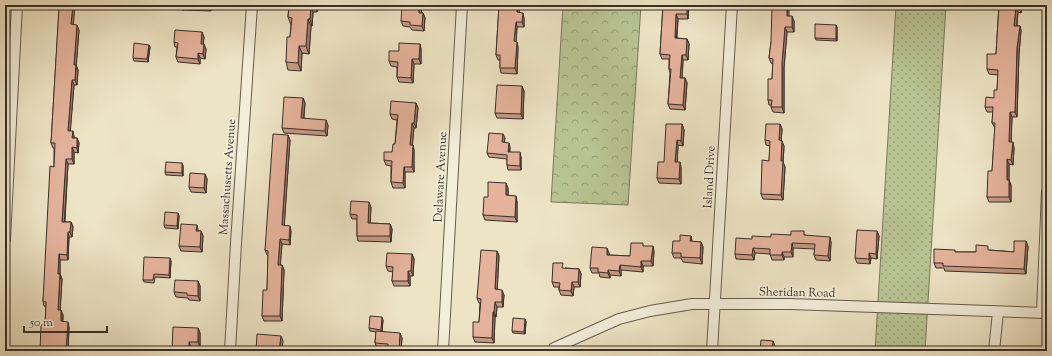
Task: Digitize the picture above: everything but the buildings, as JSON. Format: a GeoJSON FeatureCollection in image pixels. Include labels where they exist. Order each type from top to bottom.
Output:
{"type":"FeatureCollection","features":[{"type":"Feature","properties":{"kind":"street"},"geometry":{"type":"LineString","coordinates":[[5,239],[17,5]]}},
{"type":"Feature","properties":{"kind":"street","name":"Massachusetts Avenue"},"geometry":{"type":"LineString","coordinates":[[230,351],[252,5]]}},
{"type":"Feature","properties":{"kind":"street","name":"Delaware Avenue"},"geometry":{"type":"LineString","coordinates":[[443,351],[462,5]]}},
{"type":"Feature","properties":{"kind":"street","name":"Island Drive"},"geometry":{"type":"LineString","coordinates":[[712,351],[732,5]]}},
{"type":"Feature","properties":{"kind":"street"},"geometry":{"type":"LineString","coordinates":[[1044,313],[1047,192]]}},
{"type":"Feature","properties":{"kind":"street","name":"Sheridan Road"},"geometry":{"type":"LineString","coordinates":[[554,348],[602,326],[635,314],[692,304],[790,304],[1044,313]]}},
{"type":"Feature","properties":{"kind":"street"},"geometry":{"type":"LineString","coordinates":[[994,351],[998,312]]}},
{"type":"Feature","properties":{"kind":"green space"},"geometry":{"type":"Polygon","coordinates":[[[563,5],[641,5],[628,205],[551,202],[563,5]]]}},
{"type":"Feature","properties":{"kind":"green space"},"geometry":{"type":"Polygon","coordinates":[[[896,5],[946,5],[925,351],[875,351],[896,5]]]}}]}
